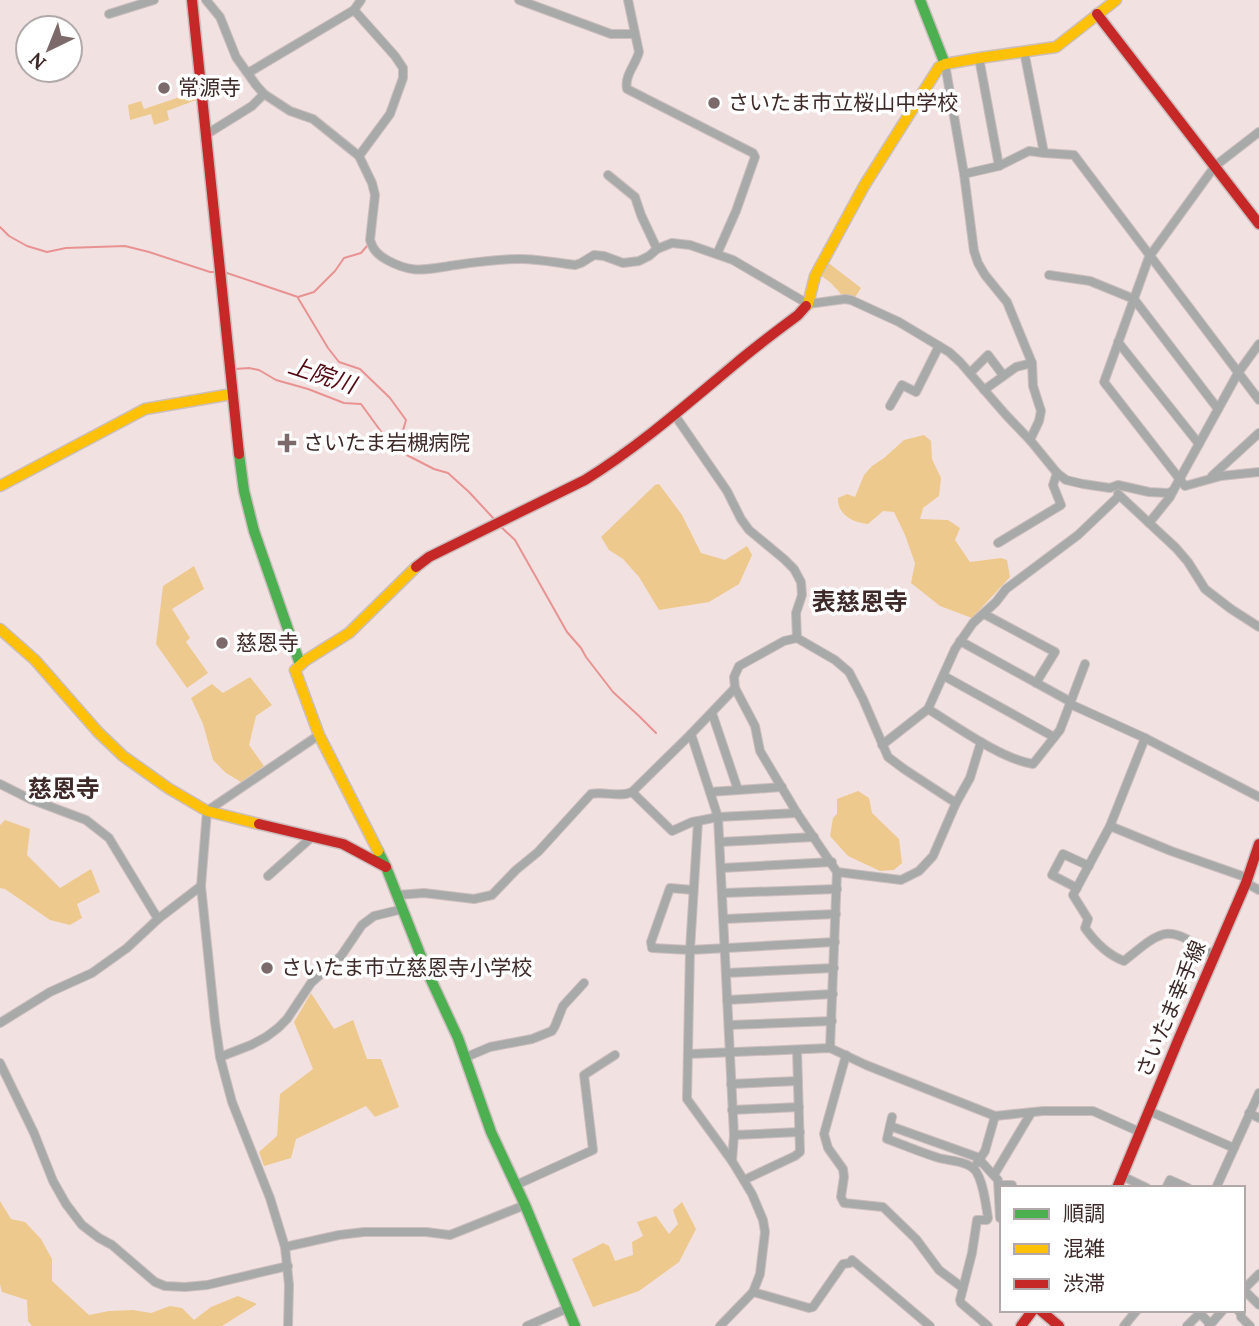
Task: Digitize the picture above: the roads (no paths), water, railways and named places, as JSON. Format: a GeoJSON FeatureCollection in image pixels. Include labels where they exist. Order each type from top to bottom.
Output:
{"type":"FeatureCollection","features":[{"type":"Feature","properties":{"kind":"street"},"geometry":{"type":"LineString","coordinates":[[110,14],[154,0]]}},
{"type":"Feature","properties":{"kind":"street"},"geometry":{"type":"LineString","coordinates":[[192,0],[240,465],[250,518],[300,664]]}},
{"type":"Feature","properties":{"kind":"street"},"geometry":{"type":"LineString","coordinates":[[206,0],[219,17],[236,57],[264,94],[290,111],[313,119],[359,156],[375,195],[370,240],[372,246],[383,258],[401,268],[431,269],[521,259],[575,265],[594,255],[623,263],[639,261],[672,243],[690,245],[733,260],[808,304],[851,300],[899,322],[939,346],[960,362],[1066,480],[1110,488],[1118,485],[1149,492],[1173,491]]}},
{"type":"Feature","properties":{"kind":"street"},"geometry":{"type":"LineString","coordinates":[[248,73],[354,10],[361,0]]}},
{"type":"Feature","properties":{"kind":"street"},"geometry":{"type":"LineString","coordinates":[[519,0],[611,34],[635,34]]}},
{"type":"Feature","properties":{"kind":"street"},"geometry":{"type":"LineString","coordinates":[[628,0],[639,52],[626,82],[627,89],[753,153],[755,157],[717,254]]}},
{"type":"Feature","properties":{"kind":"street"},"geometry":{"type":"LineString","coordinates":[[919,0],[945,64],[974,251],[985,275],[1007,302],[1032,363],[1033,386],[1041,411],[1030,440]]}},
{"type":"Feature","properties":{"kind":"street"},"geometry":{"type":"LineString","coordinates":[[575,1326],[525,1205],[491,1132],[458,1038],[426,969],[398,895],[320,735],[295,670],[348,633],[410,571],[429,557],[585,480],[609,465],[798,315],[808,304],[815,275],[864,186],[939,67],[978,58],[1056,47],[1116,0]]}},
{"type":"Feature","properties":{"kind":"street"},"geometry":{"type":"LineString","coordinates":[[354,10],[403,68],[403,78],[390,114],[359,156]]}},
{"type":"Feature","properties":{"kind":"street"},"geometry":{"type":"LineString","coordinates":[[1097,14],[1259,224]]}},
{"type":"Feature","properties":{"kind":"street"},"geometry":{"type":"LineString","coordinates":[[1024,51],[1044,153]]}},
{"type":"Feature","properties":{"kind":"street"},"geometry":{"type":"LineString","coordinates":[[978,58],[999,166]]}},
{"type":"Feature","properties":{"kind":"street"},"geometry":{"type":"LineString","coordinates":[[207,134],[252,106],[264,94]]}},
{"type":"Feature","properties":{"kind":"street"},"geometry":{"type":"LineString","coordinates":[[1259,132],[1215,166],[1149,257],[1104,382],[1185,486],[1221,475],[1259,472]]}},
{"type":"Feature","properties":{"kind":"street"},"geometry":{"type":"LineString","coordinates":[[964,174],[999,166],[1028,151],[1074,155],[1259,400]]}},
{"type":"Feature","properties":{"kind":"street"},"geometry":{"type":"LineString","coordinates":[[608,175],[635,197],[657,249]]}},
{"type":"Feature","properties":{"kind":"street"},"geometry":{"type":"LineString","coordinates":[[1049,275],[1090,281],[1134,299],[1218,409]]}},
{"type":"Feature","properties":{"kind":"street"},"geometry":{"type":"LineString","coordinates":[[1118,342],[1199,444]]}},
{"type":"Feature","properties":{"kind":"street"},"geometry":{"type":"LineString","coordinates":[[1149,523],[1170,497],[1238,373],[1259,344]]}},
{"type":"Feature","properties":{"kind":"street"},"geometry":{"type":"LineString","coordinates":[[890,406],[902,385],[916,392],[939,346]]}},
{"type":"Feature","properties":{"kind":"street"},"geometry":{"type":"LineString","coordinates":[[970,373],[988,355],[1003,375]]}},
{"type":"Feature","properties":{"kind":"street"},"geometry":{"type":"LineString","coordinates":[[984,390],[1016,367],[1032,363]]}},
{"type":"Feature","properties":{"kind":"street"},"geometry":{"type":"LineString","coordinates":[[0,486],[145,410],[232,394]]}},
{"type":"Feature","properties":{"kind":"street"},"geometry":{"type":"LineString","coordinates":[[674,414],[727,491],[749,530],[794,569],[801,582],[802,595],[796,613],[797,638]]}},
{"type":"Feature","properties":{"kind":"street"},"geometry":{"type":"LineString","coordinates":[[1210,478],[1257,437]]}},
{"type":"Feature","properties":{"kind":"street"},"geometry":{"type":"LineString","coordinates":[[998,543],[1061,505],[1053,485],[1057,472]]}},
{"type":"Feature","properties":{"kind":"street"},"geometry":{"type":"LineString","coordinates":[[1110,488],[1176,548],[1205,589],[1259,627]]}},
{"type":"Feature","properties":{"kind":"street"},"geometry":{"type":"LineString","coordinates":[[882,745],[928,709],[955,649],[973,623],[1006,589],[1078,535],[1119,496]]}},
{"type":"Feature","properties":{"kind":"street"},"geometry":{"type":"LineString","coordinates":[[984,614],[1055,652],[1037,683]]}},
{"type":"Feature","properties":{"kind":"street"},"geometry":{"type":"LineString","coordinates":[[0,629],[35,660],[98,732],[148,775],[207,811],[343,845],[386,867]]}},
{"type":"Feature","properties":{"kind":"street"},"geometry":{"type":"LineString","coordinates":[[830,1048],[837,872],[760,751],[755,726],[735,688],[734,677],[739,666],[784,640],[797,638],[835,660],[849,672],[888,757],[956,803]]}},
{"type":"Feature","properties":{"kind":"street"},"geometry":{"type":"LineString","coordinates":[[960,641],[1070,703],[1259,797]]}},
{"type":"Feature","properties":{"kind":"street"},"geometry":{"type":"LineString","coordinates":[[928,709],[981,742],[1033,764],[1060,730],[1085,664]]}},
{"type":"Feature","properties":{"kind":"street"},"geometry":{"type":"LineString","coordinates":[[944,676],[1054,737]]}},
{"type":"Feature","properties":{"kind":"street"},"geometry":{"type":"LineString","coordinates":[[398,895],[424,893],[474,899],[492,895],[538,852],[591,794],[621,795],[632,792],[735,688]]}},
{"type":"Feature","properties":{"kind":"street"},"geometry":{"type":"LineString","coordinates":[[712,713],[738,790]]}},
{"type":"Feature","properties":{"kind":"street"},"geometry":{"type":"LineString","coordinates":[[691,734],[718,817],[734,1135],[732,1161]]}},
{"type":"Feature","properties":{"kind":"street"},"geometry":{"type":"LineString","coordinates":[[207,811],[320,735]]}},
{"type":"Feature","properties":{"kind":"street"},"geometry":{"type":"LineString","coordinates":[[1145,738],[1110,826],[1073,895],[1088,919],[1085,928],[1095,941],[1124,961],[1152,938],[1173,933],[1215,956]]}},
{"type":"Feature","properties":{"kind":"street"},"geometry":{"type":"LineString","coordinates":[[837,872],[901,880],[919,870],[933,856],[970,778],[981,742]]}},
{"type":"Feature","properties":{"kind":"street"},"geometry":{"type":"LineString","coordinates":[[0,785],[86,820],[109,838],[158,919]]}},
{"type":"Feature","properties":{"kind":"street"},"geometry":{"type":"LineString","coordinates":[[710,792],[782,787]]}},
{"type":"Feature","properties":{"kind":"street"},"geometry":{"type":"LineString","coordinates":[[632,792],[672,831],[692,822],[718,817],[797,813]]}},
{"type":"Feature","properties":{"kind":"street"},"geometry":{"type":"LineString","coordinates":[[207,811],[201,886],[220,1057],[232,1102],[270,1198],[285,1247],[289,1285],[288,1326]]}},
{"type":"Feature","properties":{"kind":"street"},"geometry":{"type":"LineString","coordinates":[[698,821],[690,950],[687,1099],[744,1180],[756,1202],[765,1231],[760,1274],[753,1292],[720,1326]]}},
{"type":"Feature","properties":{"kind":"street"},"geometry":{"type":"LineString","coordinates":[[1110,826],[1247,881],[1259,890]]}},
{"type":"Feature","properties":{"kind":"street"},"geometry":{"type":"LineString","coordinates":[[268,876],[312,837]]}},
{"type":"Feature","properties":{"kind":"street"},"geometry":{"type":"LineString","coordinates":[[720,842],[814,837]]}},
{"type":"Feature","properties":{"kind":"street","name":"さいたま幸手線"},"geometry":{"type":"LineString","coordinates":[[1118,1186],[1247,881],[1259,844]]}},
{"type":"Feature","properties":{"kind":"street"},"geometry":{"type":"LineString","coordinates":[[1077,888],[1052,875],[1063,854],[1089,866]]}},
{"type":"Feature","properties":{"kind":"street"},"geometry":{"type":"LineString","coordinates":[[721,868],[832,862]]}},
{"type":"Feature","properties":{"kind":"street"},"geometry":{"type":"LineString","coordinates":[[0,1023],[50,992],[92,973],[127,948],[158,919],[201,886]]}},
{"type":"Feature","properties":{"kind":"street"},"geometry":{"type":"LineString","coordinates":[[693,890],[670,888],[651,946],[690,950],[835,942]]}},
{"type":"Feature","properties":{"kind":"street"},"geometry":{"type":"LineString","coordinates":[[723,893],[836,889]]}},
{"type":"Feature","properties":{"kind":"street"},"geometry":{"type":"LineString","coordinates":[[220,1057],[251,1045],[278,1028],[311,983],[341,956],[362,925],[374,916],[403,909]]}},
{"type":"Feature","properties":{"kind":"street"},"geometry":{"type":"LineString","coordinates":[[724,919],[836,914]]}},
{"type":"Feature","properties":{"kind":"street"},"geometry":{"type":"LineString","coordinates":[[726,973],[834,968]]}},
{"type":"Feature","properties":{"kind":"street"},"geometry":{"type":"LineString","coordinates":[[464,1058],[489,1047],[532,1039],[552,1031],[563,1006],[584,982]]}},
{"type":"Feature","properties":{"kind":"street"},"geometry":{"type":"LineString","coordinates":[[727,1000],[832,994]]}},
{"type":"Feature","properties":{"kind":"street"},"geometry":{"type":"LineString","coordinates":[[729,1026],[832,1021]]}},
{"type":"Feature","properties":{"kind":"street"},"geometry":{"type":"LineString","coordinates":[[689,1054],[830,1048],[995,1116],[1093,1111],[1140,1132]]}},
{"type":"Feature","properties":{"kind":"street"},"geometry":{"type":"LineString","coordinates":[[744,1180],[800,1152],[797,1051]]}},
{"type":"Feature","properties":{"kind":"street"},"geometry":{"type":"LineString","coordinates":[[516,1185],[593,1150],[584,1075],[615,1055]]}},
{"type":"Feature","properties":{"kind":"street"},"geometry":{"type":"LineString","coordinates":[[846,1055],[824,1129],[826,1143],[843,1169],[841,1197],[844,1203],[883,1207],[916,1238],[939,1269],[963,1288]]}},
{"type":"Feature","properties":{"kind":"street"},"geometry":{"type":"LineString","coordinates":[[0,1063],[34,1133],[52,1181],[66,1204],[82,1225],[112,1245],[155,1282],[165,1286],[207,1285],[288,1265]]}},
{"type":"Feature","properties":{"kind":"street"},"geometry":{"type":"LineString","coordinates":[[731,1084],[798,1081]]}},
{"type":"Feature","properties":{"kind":"street"},"geometry":{"type":"LineString","coordinates":[[1217,1186],[1259,1093]]}},
{"type":"Feature","properties":{"kind":"street"},"geometry":{"type":"LineString","coordinates":[[732,1110],[799,1107]]}},
{"type":"Feature","properties":{"kind":"street"},"geometry":{"type":"LineString","coordinates":[[1149,1111],[1234,1148]]}},
{"type":"Feature","properties":{"kind":"street"},"geometry":{"type":"LineString","coordinates":[[994,1175],[1031,1113]]}},
{"type":"Feature","properties":{"kind":"street"},"geometry":{"type":"LineString","coordinates":[[1249,1113],[1259,1118]]}},
{"type":"Feature","properties":{"kind":"street"},"geometry":{"type":"LineString","coordinates":[[973,1168],[985,1151],[995,1116]]}},
{"type":"Feature","properties":{"kind":"street"},"geometry":{"type":"LineString","coordinates":[[988,1218],[981,1185],[973,1168],[887,1139],[891,1121],[979,1159],[998,1180],[1000,1202]]}},
{"type":"Feature","properties":{"kind":"street"},"geometry":{"type":"LineString","coordinates":[[734,1135],[800,1132]]}},
{"type":"Feature","properties":{"kind":"street"},"geometry":{"type":"LineString","coordinates":[[1122,1176],[1143,1186]]}},
{"type":"Feature","properties":{"kind":"street"},"geometry":{"type":"LineString","coordinates":[[1167,1186],[1170,1180],[1184,1186]]}},
{"type":"Feature","properties":{"kind":"street"},"geometry":{"type":"LineString","coordinates":[[999,1185],[1012,1186]]}},
{"type":"Feature","properties":{"kind":"street"},"geometry":{"type":"LineString","coordinates":[[285,1247],[364,1232],[426,1232],[450,1235],[525,1205]]}},
{"type":"Feature","properties":{"kind":"street"},"geometry":{"type":"LineString","coordinates":[[988,1326],[961,1304],[960,1300],[977,1220],[1000,1218]]}},
{"type":"Feature","properties":{"kind":"street"},"geometry":{"type":"LineString","coordinates":[[753,1292],[813,1307],[843,1264],[852,1260],[930,1326]]}},
{"type":"Feature","properties":{"kind":"street"},"geometry":{"type":"LineString","coordinates":[[1245,1287],[1259,1274]]}},
{"type":"Feature","properties":{"kind":"street"},"geometry":{"type":"LineString","coordinates":[[1245,1291],[1259,1305]]}},
{"type":"Feature","properties":{"kind":"street"},"geometry":{"type":"LineString","coordinates":[[527,1326],[568,1308]]}},
{"type":"Feature","properties":{"kind":"street"},"geometry":{"type":"LineString","coordinates":[[1042,1312],[1059,1326]]}},
{"type":"Feature","properties":{"kind":"street"},"geometry":{"type":"LineString","coordinates":[[1124,1326],[1135,1312]]}},
{"type":"Feature","properties":{"kind":"street"},"geometry":{"type":"LineString","coordinates":[[1187,1326],[1198,1312],[1212,1324]]}},
{"type":"Feature","properties":{"kind":"street"},"geometry":{"type":"LineString","coordinates":[[1240,1312],[1251,1326]]}},
{"type":"Feature","properties":{"kind":"waterway","name":"上院川"},"geometry":{"type":"LineString","coordinates":[[0,227],[9,236],[27,246],[47,252],[66,248],[125,246],[215,272]]}},
{"type":"Feature","properties":{"kind":"waterway"},"geometry":{"type":"LineString","coordinates":[[224,272],[298,297],[314,292],[344,258],[361,253],[367,246]]}},
{"type":"Feature","properties":{"kind":"waterway"},"geometry":{"type":"LineString","coordinates":[[298,298],[339,362],[360,369],[390,398],[406,420],[394,447]]}},
{"type":"Feature","properties":{"kind":"waterway","name":"上院川"},"geometry":{"type":"LineString","coordinates":[[235,369],[259,370],[276,380],[344,403],[361,404],[393,448],[434,469],[448,473],[494,519]]}},
{"type":"Feature","properties":{"kind":"waterway","name":"上院川"},"geometry":{"type":"LineString","coordinates":[[500,526],[515,540],[567,632],[613,692],[656,733]]}},
{"type":"Feature","properties":{"kind":"place","name":"常源寺"},"geometry":{"type":"Point","coordinates":[164,88]}},
{"type":"Feature","properties":{"kind":"place","name":"さいたま市立桜山中学校"},"geometry":{"type":"Point","coordinates":[714,103]}},
{"type":"Feature","properties":{"kind":"place","name":"さいたま岩槻病院"},"geometry":{"type":"Point","coordinates":[287,443]}},
{"type":"Feature","properties":{"kind":"place","name":"慈恩寺"},"geometry":{"type":"Point","coordinates":[222,643]}},
{"type":"Feature","properties":{"kind":"place","name":"さいたま市立慈恩寺小学校"},"geometry":{"type":"Point","coordinates":[267,968]}},
{"type":"Feature","properties":{"kind":"district","name":"表慈恩寺"},"geometry":{"type":"Point","coordinates":[860,602]}},
{"type":"Feature","properties":{"kind":"district","name":"慈恩寺"},"geometry":{"type":"Point","coordinates":[64,789]}}]}
